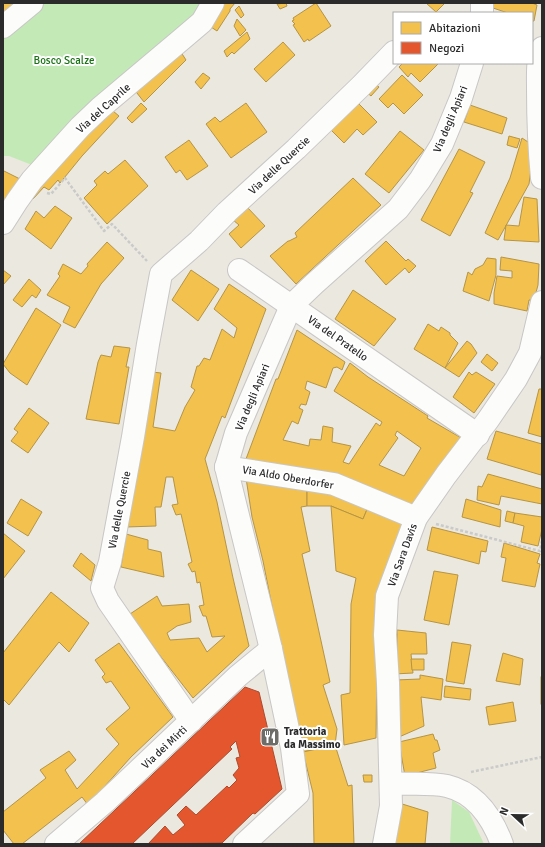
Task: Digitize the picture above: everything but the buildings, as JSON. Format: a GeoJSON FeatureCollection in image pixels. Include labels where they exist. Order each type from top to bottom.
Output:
{"type":"FeatureCollection","features":[{"type":"Feature","properties":{"kind":"street"},"geometry":{"type":"LineString","coordinates":[[3,27],[32,3]]}},
{"type":"Feature","properties":{"kind":"street","name":"Via del Caprile"},"geometry":{"type":"LineString","coordinates":[[3,223],[16,201],[32,180],[80,127],[100,108],[202,22],[213,3]]}},
{"type":"Feature","properties":{"kind":"street"},"geometry":{"type":"LineString","coordinates":[[542,48],[539,65],[538,99],[542,170]]}},
{"type":"Feature","properties":{"kind":"street","name":"Via delle Quercie"},"geometry":{"type":"LineString","coordinates":[[191,721],[108,600],[102,588],[110,562],[161,274],[199,241],[228,212],[291,155],[393,53]]}},
{"type":"Feature","properties":{"kind":"street","name":"Via degli Apiari"},"geometry":{"type":"LineString","coordinates":[[244,844],[298,794],[292,748],[270,649],[226,467],[236,432],[291,306],[398,209],[420,180],[442,144],[472,64]]}},
{"type":"Feature","properties":{"kind":"street","name":"Via del Pratello"},"geometry":{"type":"LineString","coordinates":[[239,270],[478,434]]}},
{"type":"Feature","properties":{"kind":"street","name":"Via Sara Davis"},"geometry":{"type":"LineString","coordinates":[[384,844],[391,806],[388,683],[385,635],[386,596],[416,518],[446,475],[478,434],[516,378],[530,353],[542,302]]}},
{"type":"Feature","properties":{"kind":"street","name":"Via Aldo Oberdorfer"},"geometry":{"type":"LineString","coordinates":[[226,467],[334,484],[416,518]]}},
{"type":"Feature","properties":{"kind":"street","name":"Via dei Mirti"},"geometry":{"type":"LineString","coordinates":[[56,844],[105,802],[238,676],[270,649]]}},
{"type":"Feature","properties":{"kind":"street"},"geometry":{"type":"LineString","coordinates":[[391,783],[446,786],[464,793],[479,803],[490,819],[502,844]]}},
{"type":"Feature","properties":{"kind":"path"},"geometry":{"type":"LineString","coordinates":[[44,191],[51,194],[65,178],[104,231],[112,224],[139,254],[161,274]]}},
{"type":"Feature","properties":{"kind":"path"},"geometry":{"type":"LineString","coordinates":[[416,518],[540,551],[542,541]]}},
{"type":"Feature","properties":{"kind":"path"},"geometry":{"type":"LineString","coordinates":[[446,786],[469,772],[542,757]]}},
{"type":"Feature","properties":{"kind":"green space","name":"Bosco Scalze"},"geometry":{"type":"Polygon","coordinates":[[[45,3],[202,3],[191,19],[32,165],[9,156],[3,156],[3,39],[45,3]]]}},
{"type":"Feature","properties":{"kind":"green space"},"geometry":{"type":"Polygon","coordinates":[[[452,800],[469,812],[484,844],[450,844],[452,800]]]}},
{"type":"Feature","properties":{"kind":"place","name":"Trattoria da Massimo"},"geometry":{"type":"Point","coordinates":[270,737]}}]}
